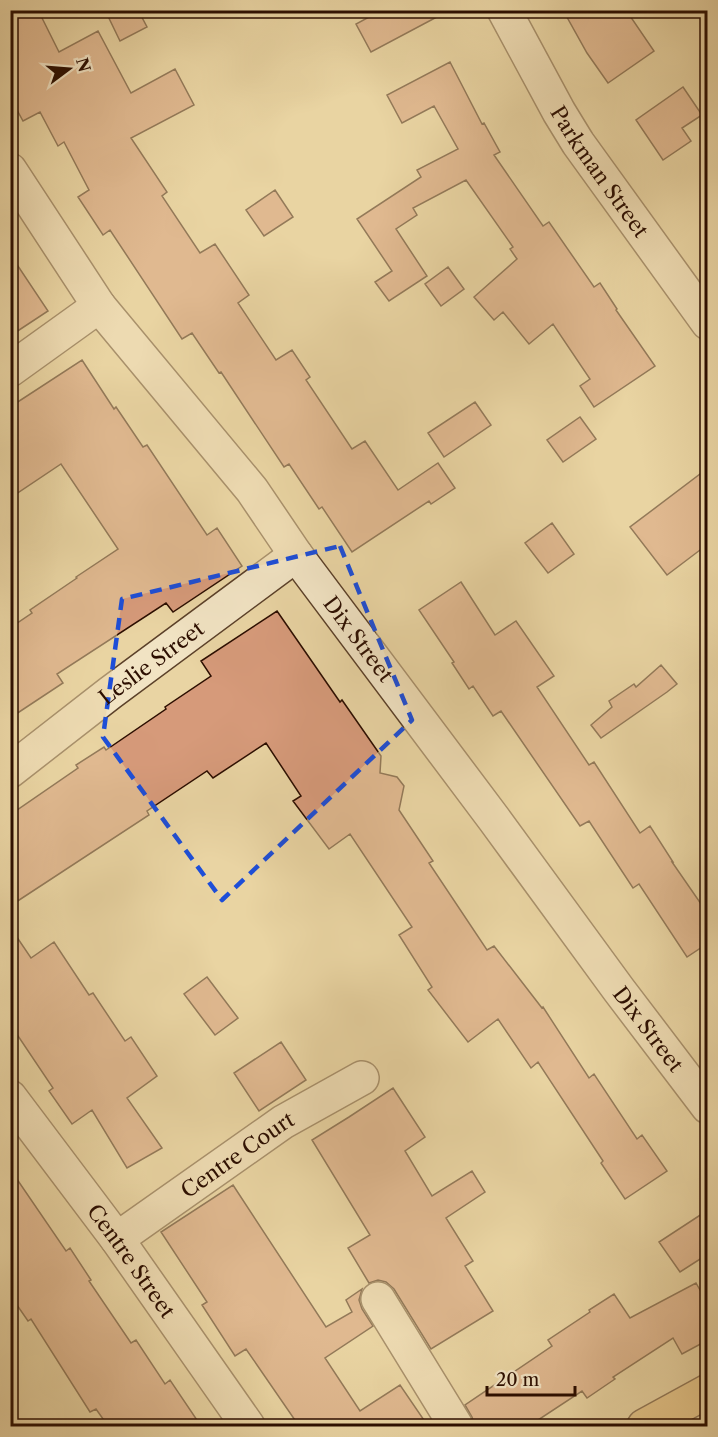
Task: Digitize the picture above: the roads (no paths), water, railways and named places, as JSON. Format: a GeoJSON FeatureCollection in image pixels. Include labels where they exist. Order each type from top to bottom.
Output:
{"type":"FeatureCollection","features":[{"type":"Feature","properties":{"kind":"main road"},"geometry":{"type":"LineString","coordinates":[[644,1426],[708,1391]]}},
{"type":"Feature","properties":{"kind":"street","name":"Parkman Street"},"geometry":{"type":"LineString","coordinates":[[504,10],[578,143],[708,323]]}},
{"type":"Feature","properties":{"kind":"street","name":"Dix Street"},"geometry":{"type":"LineString","coordinates":[[10,170],[99,306],[252,490],[296,555],[708,1107]]}},
{"type":"Feature","properties":{"kind":"street"},"geometry":{"type":"LineString","coordinates":[[10,370],[99,306]]}},
{"type":"Feature","properties":{"kind":"street","name":"Leslie Street"},"geometry":{"type":"LineString","coordinates":[[10,771],[110,693],[296,555]]}},
{"type":"Feature","properties":{"kind":"street","name":"Centre Court"},"geometry":{"type":"LineString","coordinates":[[117,1239],[283,1122],[362,1078]]}},
{"type":"Feature","properties":{"kind":"street","name":"Centre Street"},"geometry":{"type":"LineString","coordinates":[[12,1103],[117,1239],[248,1426]]}},
{"type":"Feature","properties":{"kind":"street"},"geometry":{"type":"LineString","coordinates":[[378,1299],[456,1426]]}}]}
